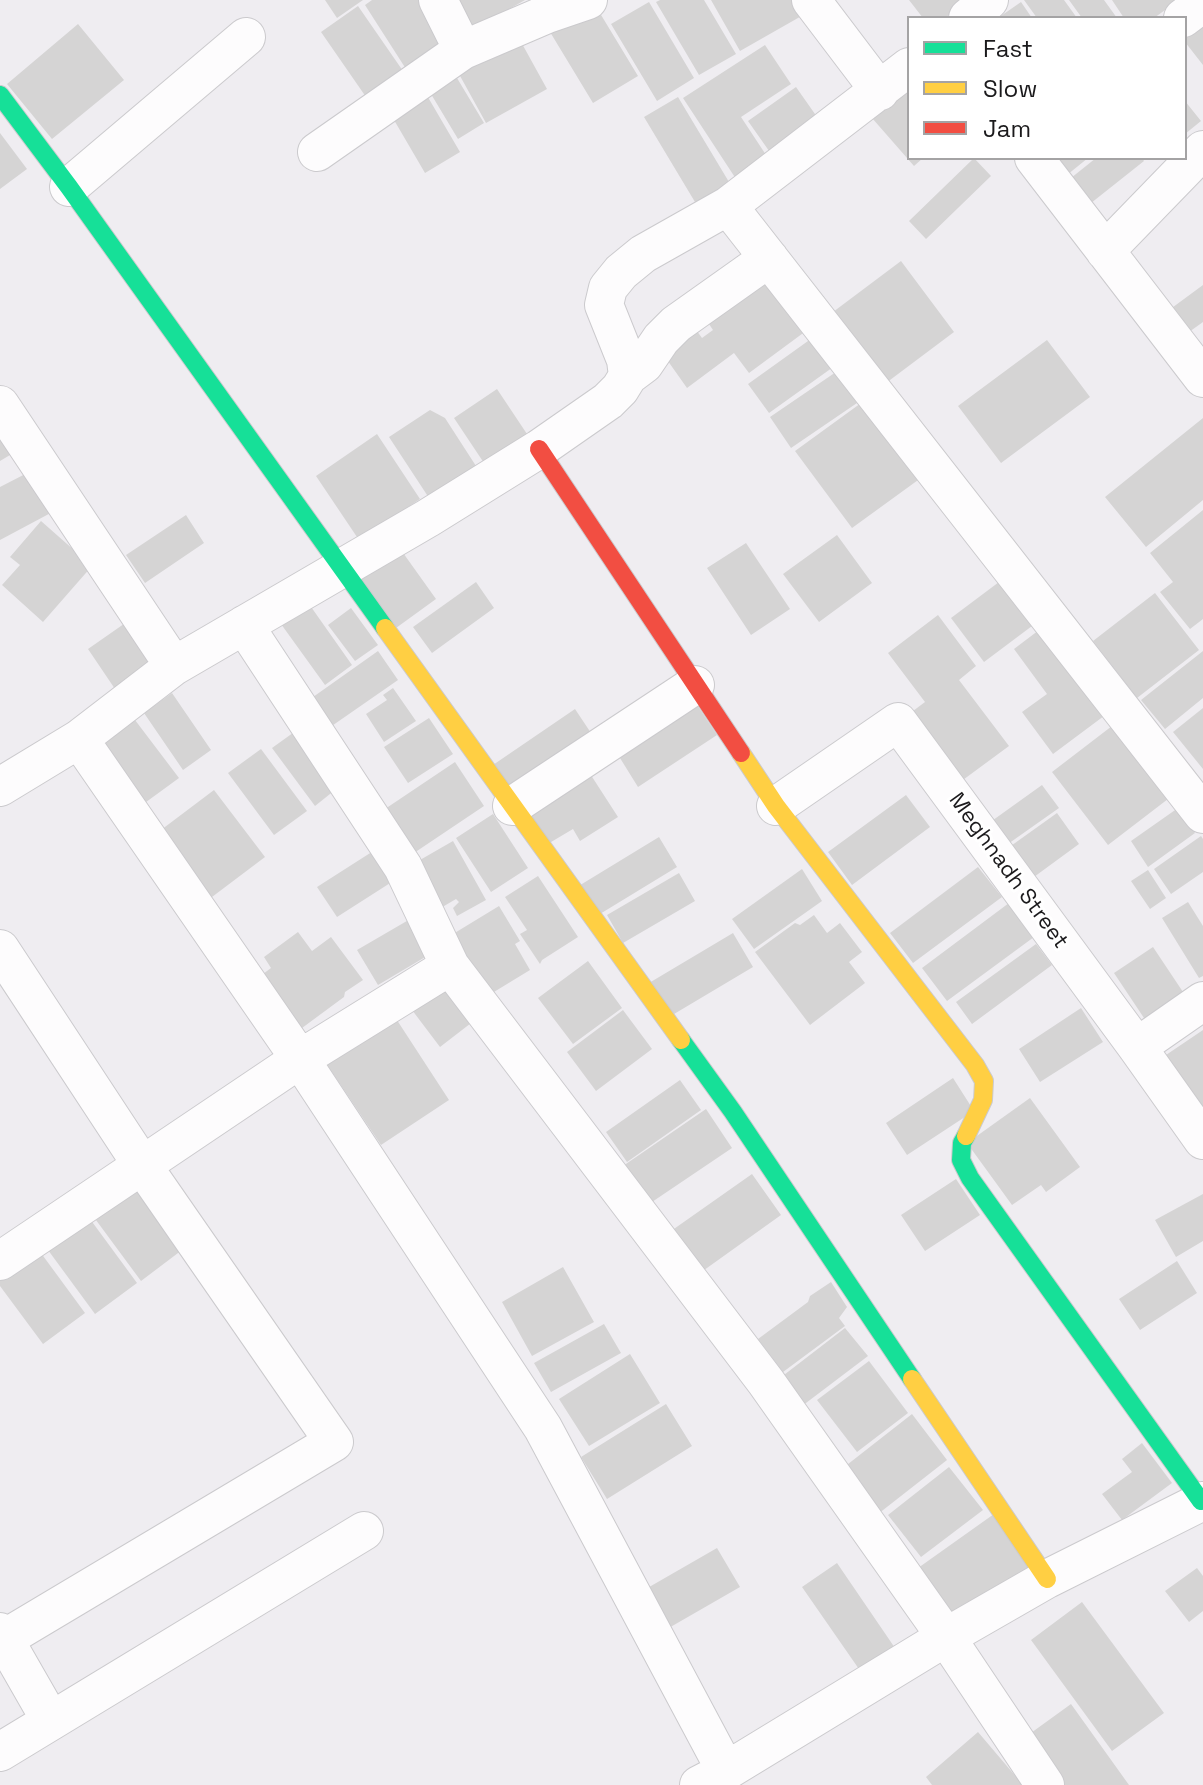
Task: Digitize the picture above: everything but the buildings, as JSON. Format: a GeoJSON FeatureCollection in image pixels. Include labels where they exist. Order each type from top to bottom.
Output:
{"type":"FeatureCollection","features":[{"type":"Feature","properties":{"kind":"street"},"geometry":{"type":"LineString","coordinates":[[438,0],[463,50]]}},
{"type":"Feature","properties":{"kind":"street"},"geometry":{"type":"LineString","coordinates":[[317,152],[463,50],[588,0]]}},
{"type":"Feature","properties":{"kind":"street"},"geometry":{"type":"LineString","coordinates":[[811,0],[880,91]]}},
{"type":"Feature","properties":{"kind":"street"},"geometry":{"type":"LineString","coordinates":[[970,16],[989,0]]}},
{"type":"Feature","properties":{"kind":"street"},"geometry":{"type":"LineString","coordinates":[[1186,16],[1203,3]]}},
{"type":"Feature","properties":{"kind":"street"},"geometry":{"type":"LineString","coordinates":[[69,187],[246,37]]}},
{"type":"Feature","properties":{"kind":"street"},"geometry":{"type":"LineString","coordinates":[[628,376],[626,360],[604,305],[608,288],[621,272],[643,254],[728,206],[907,69]]}},
{"type":"Feature","properties":{"kind":"street"},"geometry":{"type":"LineString","coordinates":[[0,95],[733,1112],[1047,1579]]}},
{"type":"Feature","properties":{"kind":"street"},"geometry":{"type":"LineString","coordinates":[[1105,251],[1203,150]]}},
{"type":"Feature","properties":{"kind":"street"},"geometry":{"type":"LineString","coordinates":[[1036,160],[1203,378]]}},
{"type":"Feature","properties":{"kind":"street"},"geometry":{"type":"LineString","coordinates":[[728,206],[1203,814]]}},
{"type":"Feature","properties":{"kind":"street"},"geometry":{"type":"LineString","coordinates":[[0,787],[79,739],[174,666],[428,518],[539,449],[608,401],[628,376],[644,364],[676,324],[769,258]]}},
{"type":"Feature","properties":{"kind":"street"},"geometry":{"type":"LineString","coordinates":[[0,405],[174,666]]}},
{"type":"Feature","properties":{"kind":"street"},"geometry":{"type":"LineString","coordinates":[[79,739],[300,1059],[543,1428],[712,1778],[1047,1579],[1202,1501],[970,1178],[961,1160],[962,1143],[983,1100],[984,1081],[975,1065],[776,806],[539,449]]}},
{"type":"Feature","properties":{"kind":"street"},"geometry":{"type":"LineString","coordinates":[[244,625],[403,867],[450,966],[766,1382],[946,1637],[1045,1785]]}},
{"type":"Feature","properties":{"kind":"street"},"geometry":{"type":"LineString","coordinates":[[512,806],[695,685]]}},
{"type":"Feature","properties":{"kind":"street","name":"Meghnadh Street"},"geometry":{"type":"LineString","coordinates":[[776,806],[898,722],[1203,1140]]}},
{"type":"Feature","properties":{"kind":"street"},"geometry":{"type":"LineString","coordinates":[[2,955],[142,1165],[334,1442],[2,1636],[51,1721]]}},
{"type":"Feature","properties":{"kind":"street"},"geometry":{"type":"LineString","coordinates":[[0,1261],[300,1059],[450,966]]}},
{"type":"Feature","properties":{"kind":"street"},"geometry":{"type":"LineString","coordinates":[[1137,1047],[1203,1001]]}},
{"type":"Feature","properties":{"kind":"street"},"geometry":{"type":"LineString","coordinates":[[0,1752],[364,1531]]}},
{"type":"Feature","properties":{"kind":"traffic: fast"},"geometry":{"type":"LineString","coordinates":[[0,95],[385,628]]}},
{"type":"Feature","properties":{"kind":"traffic: fast"},"geometry":{"type":"LineString","coordinates":[[681,1040],[733,1112],[912,1379]]}},
{"type":"Feature","properties":{"kind":"traffic: fast"},"geometry":{"type":"LineString","coordinates":[[966,1136],[962,1143],[961,1160],[970,1178],[1201,1501]]}},
{"type":"Feature","properties":{"kind":"traffic: slow"},"geometry":{"type":"LineString","coordinates":[[385,628],[681,1040]]}},
{"type":"Feature","properties":{"kind":"traffic: slow"},"geometry":{"type":"LineString","coordinates":[[741,753],[776,806],[975,1065],[984,1081],[983,1100],[966,1136]]}},
{"type":"Feature","properties":{"kind":"traffic: slow"},"geometry":{"type":"LineString","coordinates":[[912,1379],[1047,1579]]}},
{"type":"Feature","properties":{"kind":"traffic: jam"},"geometry":{"type":"LineString","coordinates":[[539,449],[741,753]]}}]}
